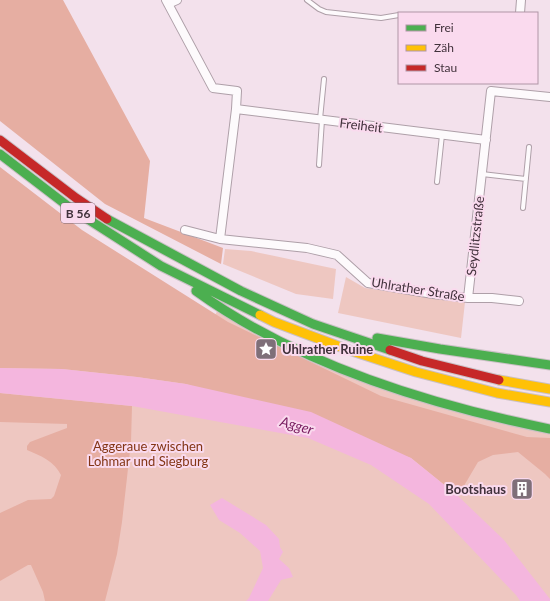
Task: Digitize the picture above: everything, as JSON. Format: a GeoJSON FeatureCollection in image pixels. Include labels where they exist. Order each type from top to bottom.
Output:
{"type":"FeatureCollection","features":[{"type":"Feature","properties":{"kind":"highway","name":"B 56"},"geometry":{"type":"LineString","coordinates":[[0,140],[100,215],[241,291],[313,324],[422,361],[498,380],[550,389]]}},
{"type":"Feature","properties":{"kind":"highway","name":"B 56"},"geometry":{"type":"LineString","coordinates":[[0,154],[69,207],[161,266],[274,322],[346,349],[416,372],[498,393],[550,402]]}},
{"type":"Feature","properties":{"kind":"highway"},"geometry":{"type":"LineString","coordinates":[[161,266],[216,306],[250,325],[291,346],[355,374],[428,399],[495,418],[550,429]]}},
{"type":"Feature","properties":{"kind":"highway"},"geometry":{"type":"LineString","coordinates":[[241,291],[270,299],[376,337],[447,350],[550,365]]}},
{"type":"Feature","properties":{"kind":"street"},"geometry":{"type":"LineString","coordinates":[[177,0],[167,2],[213,88],[237,91],[220,239]]}},
{"type":"Feature","properties":{"kind":"street"},"geometry":{"type":"LineString","coordinates":[[520,12],[522,0]]}},
{"type":"Feature","properties":{"kind":"street","name":"Seydlitzstraße"},"geometry":{"type":"LineString","coordinates":[[468,298],[491,91],[550,97]]}},
{"type":"Feature","properties":{"kind":"street","name":"Freiheit"},"geometry":{"type":"LineString","coordinates":[[236,109],[486,140]]}},
{"type":"Feature","properties":{"kind":"street","name":"Uhlrather Straße"},"geometry":{"type":"LineString","coordinates":[[185,230],[220,239],[315,250],[337,255],[368,283],[433,294],[519,301]]}},
{"type":"Feature","properties":{"kind":"lane"},"geometry":{"type":"LineString","coordinates":[[307,0],[315,7],[326,12],[380,18],[398,16]]}},
{"type":"Feature","properties":{"kind":"lane"},"geometry":{"type":"LineString","coordinates":[[319,165],[324,79]]}},
{"type":"Feature","properties":{"kind":"lane"},"geometry":{"type":"LineString","coordinates":[[437,182],[442,134]]}},
{"type":"Feature","properties":{"kind":"lane"},"geometry":{"type":"LineString","coordinates":[[523,208],[529,147]]}},
{"type":"Feature","properties":{"kind":"lane"},"geometry":{"type":"LineString","coordinates":[[482,174],[526,179]]}},
{"type":"Feature","properties":{"kind":"green space","name":"Aggeraue zwischen Lohmar und Siegburg"},"geometry":{"type":"Polygon","coordinates":[[[0,180],[212,320],[218,310],[329,366],[550,430],[550,601],[0,601],[0,180]]]}},
{"type":"Feature","properties":{"kind":"green space"},"geometry":{"type":"Polygon","coordinates":[[[225,249],[251,251],[336,269],[333,299],[296,294],[223,264],[225,249]]]}},
{"type":"Feature","properties":{"kind":"green space"},"geometry":{"type":"Polygon","coordinates":[[[346,277],[365,288],[465,302],[461,338],[338,313],[346,277]]]}},
{"type":"Feature","properties":{"kind":"shaded area"},"geometry":{"type":"Polygon","coordinates":[[[0,0],[63,0],[150,161],[144,218],[223,248],[221,264],[105,204],[0,121],[0,0]]]}},
{"type":"Feature","properties":{"kind":"shaded area"},"geometry":{"type":"Polygon","coordinates":[[[0,167],[82,230],[228,322],[381,396],[527,437],[550,438],[550,479],[518,452],[493,455],[478,462],[458,496],[411,458],[186,384],[62,369],[0,368],[0,167]]]}},
{"type":"Feature","properties":{"kind":"shaded area"},"geometry":{"type":"Polygon","coordinates":[[[0,393],[132,406],[131,442],[122,522],[117,554],[105,601],[45,601],[43,592],[31,565],[28,565],[0,581],[0,513],[28,500],[51,499],[54,496],[61,475],[51,463],[27,450],[27,446],[30,442],[67,428],[67,424],[0,422],[0,393]]]}},
{"type":"Feature","properties":{"kind":"water","name":"Agger"},"geometry":{"type":"Polygon","coordinates":[[[0,368],[62,369],[137,377],[186,384],[311,412],[411,458],[458,496],[504,540],[550,599],[550,601],[520,601],[429,504],[371,465],[308,438],[132,406],[0,393],[0,368]]]}},
{"type":"Feature","properties":{"kind":"water"},"geometry":{"type":"Polygon","coordinates":[[[222,498],[266,525],[279,539],[280,547],[283,552],[279,559],[289,568],[293,577],[281,580],[268,601],[246,601],[249,598],[263,568],[260,551],[240,533],[219,520],[210,505],[222,498]]]}},
{"type":"Feature","properties":{"kind":"traffic: fast"},"geometry":{"type":"LineString","coordinates":[[0,154],[69,207],[161,266],[260,315]]}},
{"type":"Feature","properties":{"kind":"traffic: fast"},"geometry":{"type":"LineString","coordinates":[[107,219],[241,291],[313,324],[390,350]]}},
{"type":"Feature","properties":{"kind":"traffic: fast"},"geometry":{"type":"LineString","coordinates":[[196,291],[235,317],[277,340],[320,360],[366,378],[412,394],[458,407],[550,429]]}},
{"type":"Feature","properties":{"kind":"traffic: fast"},"geometry":{"type":"LineString","coordinates":[[377,338],[550,365]]}},
{"type":"Feature","properties":{"kind":"traffic: slow"},"geometry":{"type":"LineString","coordinates":[[260,315],[274,322],[346,349],[416,372],[497,393],[550,402]]}},
{"type":"Feature","properties":{"kind":"traffic: slow"},"geometry":{"type":"LineString","coordinates":[[499,380],[550,389]]}},
{"type":"Feature","properties":{"kind":"traffic: jam"},"geometry":{"type":"LineString","coordinates":[[0,140],[76,198],[107,219]]}},
{"type":"Feature","properties":{"kind":"traffic: jam"},"geometry":{"type":"LineString","coordinates":[[390,350],[422,361],[499,380]]}},
{"type":"Feature","properties":{"kind":"place","name":"Uhlrather Ruine"},"geometry":{"type":"Point","coordinates":[266,349]}},
{"type":"Feature","properties":{"kind":"place","name":"Bootshaus"},"geometry":{"type":"Point","coordinates":[522,489]}}]}
